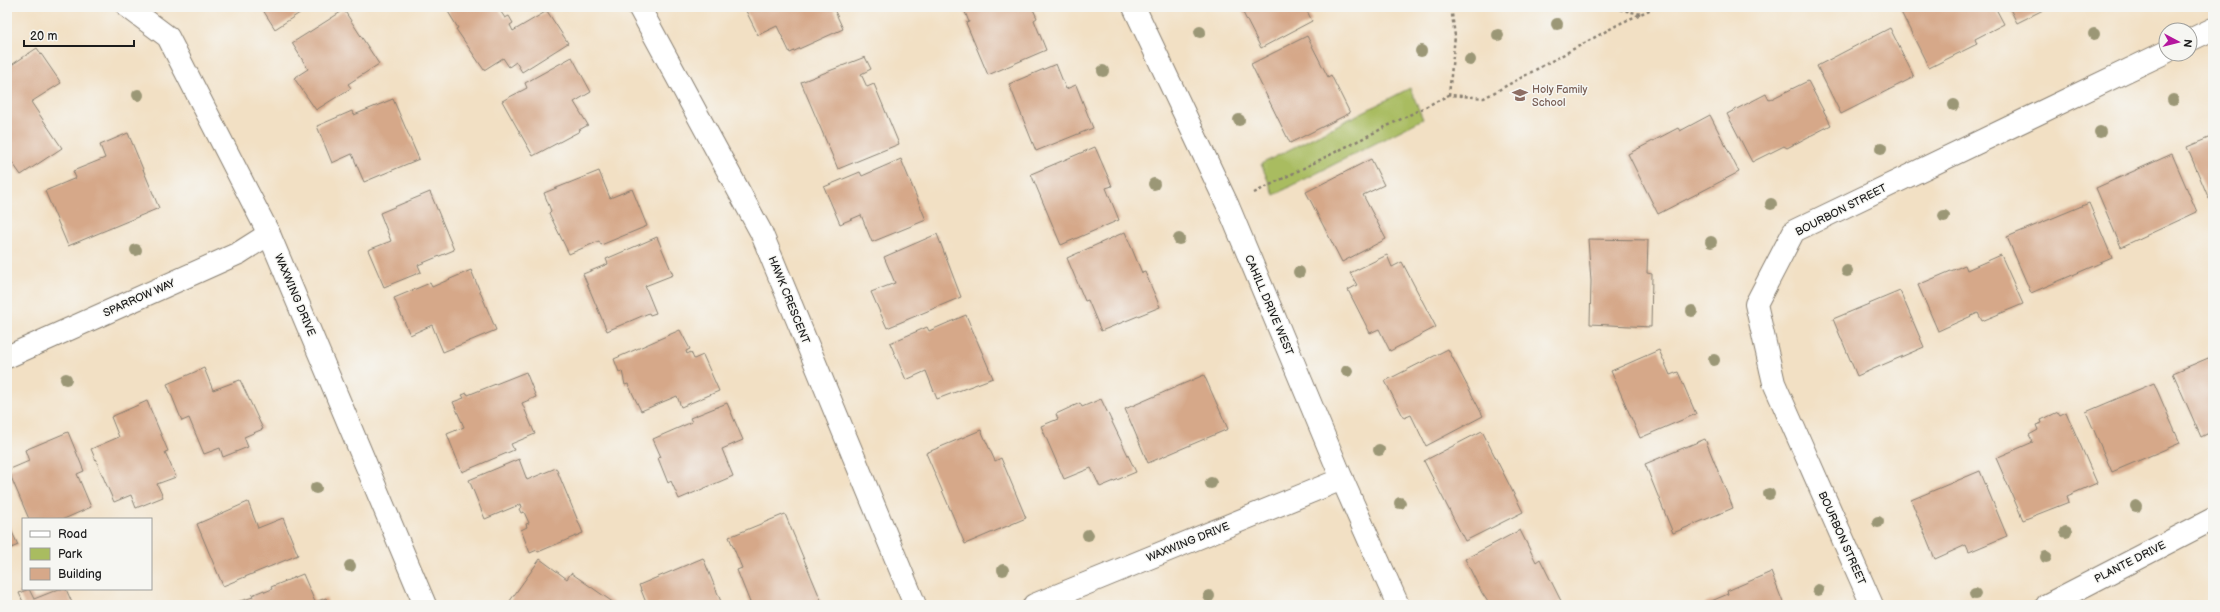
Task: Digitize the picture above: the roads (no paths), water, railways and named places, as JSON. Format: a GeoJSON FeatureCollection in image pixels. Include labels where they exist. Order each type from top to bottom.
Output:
{"type":"FeatureCollection","features":[{"type":"Feature","properties":{"kind":"street","name":"WAXWING DRIVE"},"geometry":{"type":"LineString","coordinates":[[128,7],[168,37],[269,234],[425,605]]}},
{"type":"Feature","properties":{"kind":"street","name":"HAWK CRESCENT"},"geometry":{"type":"LineString","coordinates":[[639,7],[761,232],[915,605]]}},
{"type":"Feature","properties":{"kind":"street","name":"CAHILL DRIVE WEST"},"geometry":{"type":"LineString","coordinates":[[1134,7],[1228,206],[1342,479],[1398,605]]}},
{"type":"Feature","properties":{"kind":"street"},"geometry":{"type":"LineString","coordinates":[[2198,36],[2213,29]]}},
{"type":"Feature","properties":{"kind":"street","name":"BOURBON STREET"},"geometry":{"type":"LineString","coordinates":[[1872,605],[1774,383],[1756,304],[1794,231],[2158,56]]}},
{"type":"Feature","properties":{"kind":"street","name":"SPARROW WAY"},"geometry":{"type":"LineString","coordinates":[[7,357],[239,253],[269,234]]}},
{"type":"Feature","properties":{"kind":"street","name":"WAXWING DRIVE"},"geometry":{"type":"LineString","coordinates":[[1034,605],[1342,479]]}},
{"type":"Feature","properties":{"kind":"street","name":"PLANTE DRIVE"},"geometry":{"type":"LineString","coordinates":[[2047,605],[2213,519]]}},
{"type":"Feature","properties":{"kind":"place","name":"Holy Family School"},"geometry":{"type":"Point","coordinates":[1520,95]}}]}
